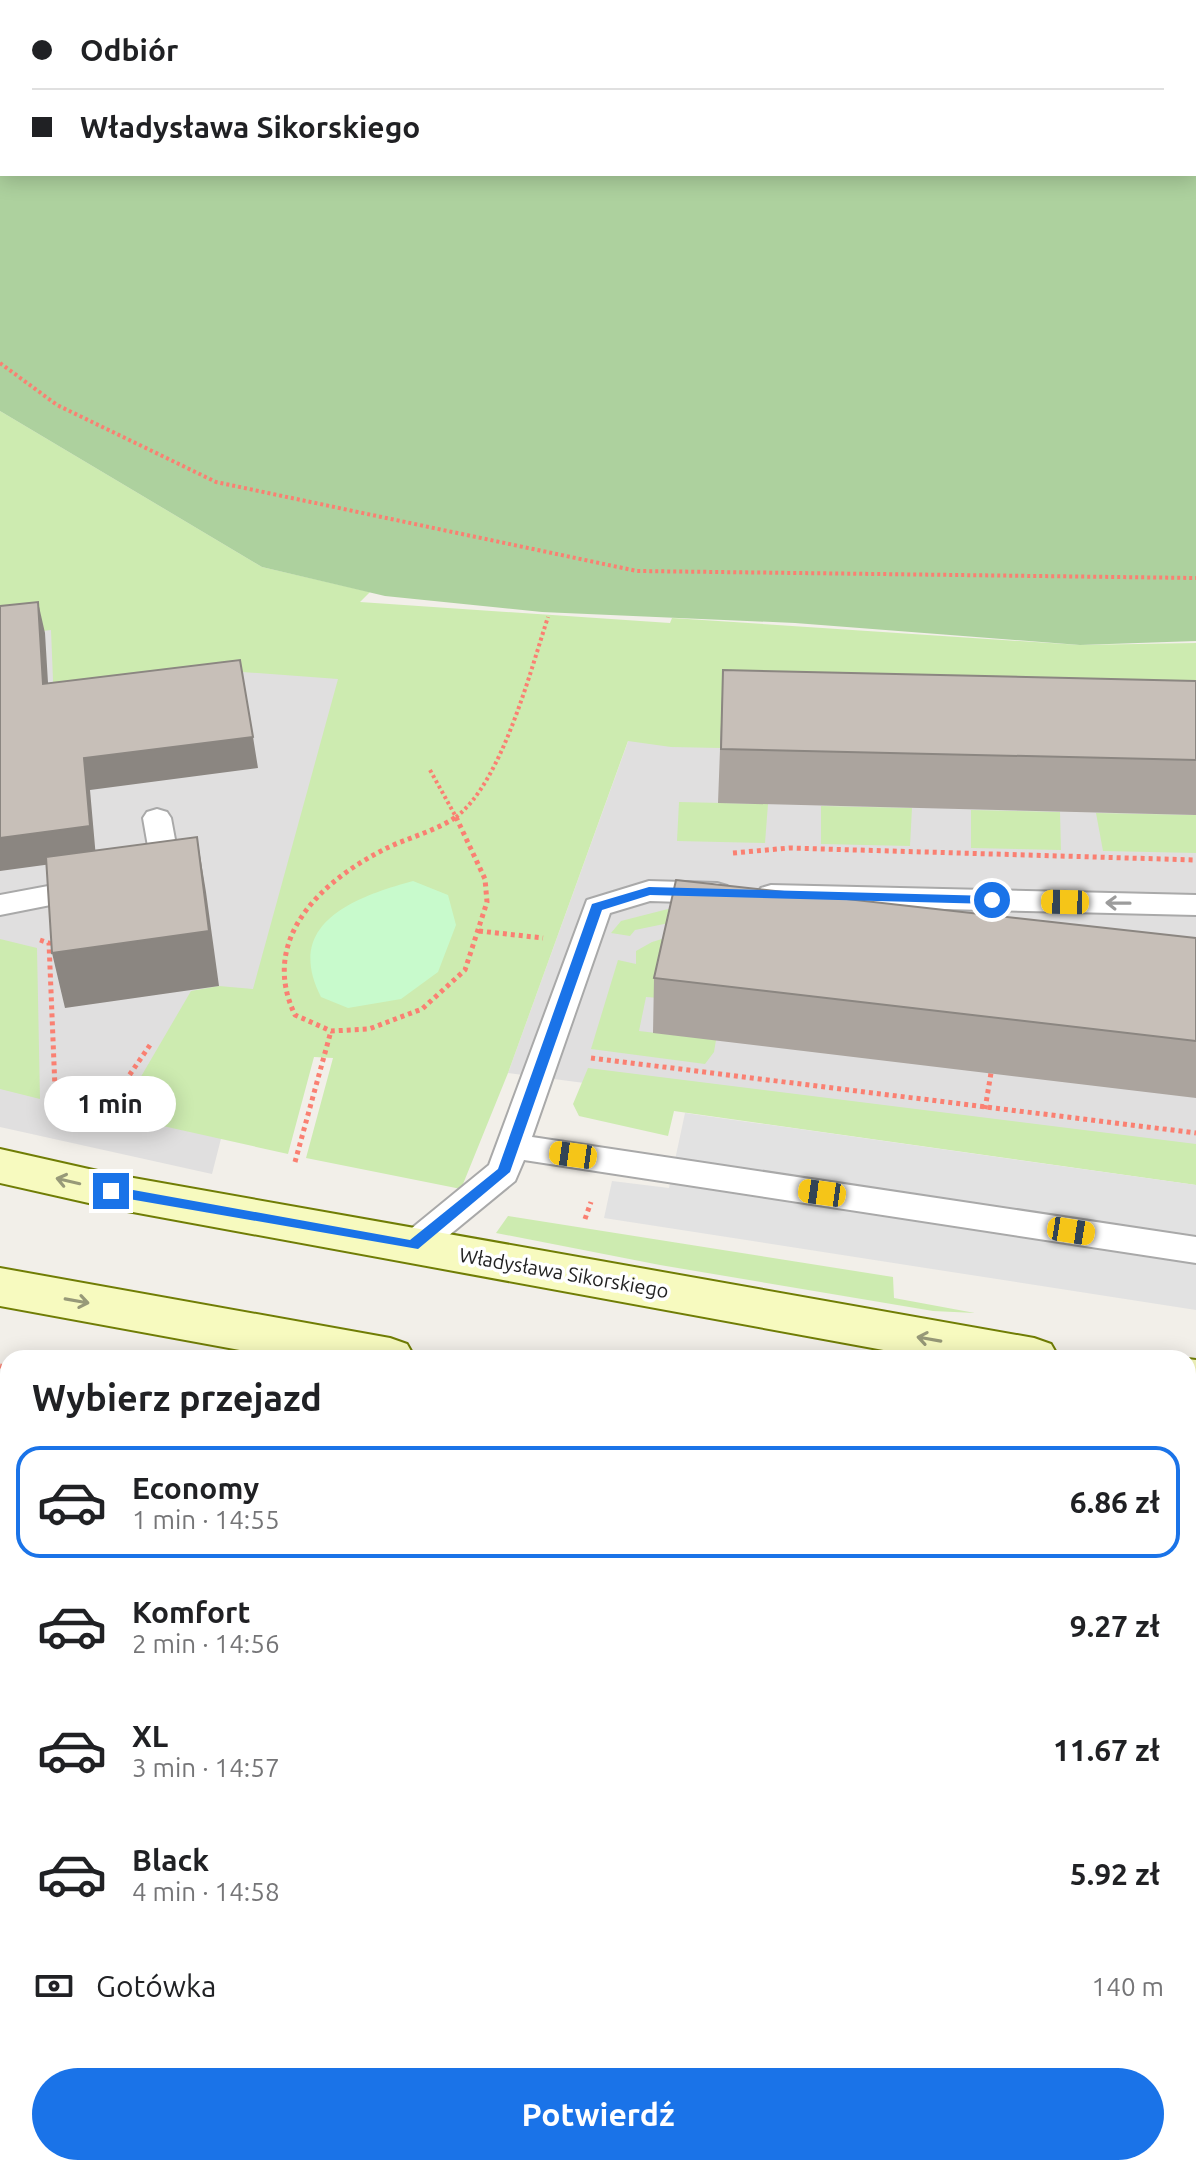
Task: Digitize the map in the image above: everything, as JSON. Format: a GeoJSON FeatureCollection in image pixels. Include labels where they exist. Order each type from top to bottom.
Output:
{"type":"FeatureCollection","features":[{"type":"Feature","properties":{"kind":"street","name":"Władysława Sikorskiego"},"geometry":{"type":"LineString","coordinates":[[0,1166],[111,1191],[990,1350]]}},
{"type":"Feature","properties":{"kind":"street"},"geometry":{"type":"LineString","coordinates":[[0,1287],[346,1350]]}},
{"type":"Feature","properties":{"kind":"lane"},"geometry":{"type":"LineString","coordinates":[[0,905],[134,881],[156,871],[165,861],[157,818]]}},
{"type":"Feature","properties":{"kind":"lane"},"geometry":{"type":"LineString","coordinates":[[413,1246],[503,1172],[597,907],[649,891],[1196,905]]}},
{"type":"Feature","properties":{"kind":"lane"},"geometry":{"type":"LineString","coordinates":[[510,1146],[1196,1250]]}},
{"type":"Feature","properties":{"kind":"path"},"geometry":{"type":"LineString","coordinates":[[0,363],[57,405],[216,482],[637,571],[1196,578]]}},
{"type":"Feature","properties":{"kind":"path"},"geometry":{"type":"LineString","coordinates":[[430,770],[455,821],[472,846],[485,879],[487,902],[465,970],[422,1009],[369,1029],[331,1031],[295,1015],[283,988],[285,960],[293,929],[317,896],[355,865],[404,840],[455,821],[479,795],[509,733],[548,617]]}},
{"type":"Feature","properties":{"kind":"path"},"geometry":{"type":"LineString","coordinates":[[479,931],[584,942]]}},
{"type":"Feature","properties":{"kind":"path"},"geometry":{"type":"LineString","coordinates":[[36,939],[49,943],[56,1112]]}},
{"type":"Feature","properties":{"kind":"path"},"geometry":{"type":"LineString","coordinates":[[295,1162],[331,1031]]}},
{"type":"Feature","properties":{"kind":"path"},"geometry":{"type":"LineString","coordinates":[[98,1121],[150,1045]]}},
{"type":"Feature","properties":{"kind":"path"},"geometry":{"type":"LineString","coordinates":[[578,1056],[1196,1133]]}},
{"type":"Feature","properties":{"kind":"path"},"geometry":{"type":"LineString","coordinates":[[985,1109],[993,1065]]}},
{"type":"Feature","properties":{"kind":"path"},"geometry":{"type":"LineString","coordinates":[[585,1219],[604,1160]]}},
{"type":"Feature","properties":{"kind":"shaded area"},"geometry":{"type":"Polygon","coordinates":[[[0,548],[342,665],[212,1174],[0,1127],[0,548]]]}},
{"type":"Feature","properties":{"kind":"shaded area"},"geometry":{"type":"Polygon","coordinates":[[[655,667],[1196,685],[1196,1163],[508,1073],[655,667]]]}},
{"type":"Feature","properties":{"kind":"shaded area"},"geometry":{"type":"Polygon","coordinates":[[[685,1113],[1196,1185],[1196,1310],[604,1218],[612,1181],[669,1188],[685,1113]]]}},
{"type":"Feature","properties":{"kind":"green space"},"geometry":{"type":"Polygon","coordinates":[[[0,176],[1196,176],[1196,641],[1080,645],[795,623],[542,612],[385,596],[262,567],[0,411],[0,176]]]}},
{"type":"Feature","properties":{"kind":"green space"},"geometry":{"type":"Polygon","coordinates":[[[0,411],[262,567],[370,592],[360,602],[670,623],[672,618],[1080,645],[1196,643],[1196,735],[721,724],[720,748],[671,747],[628,741],[508,1073],[461,1189],[306,1158],[333,1058],[314,1057],[288,1154],[118,1116],[191,991],[219,986],[253,989],[338,679],[189,668],[54,705],[51,630],[0,636],[0,411]]]}},
{"type":"Feature","properties":{"kind":"green space"},"geometry":{"type":"Polygon","coordinates":[[[679,802],[768,804],[765,843],[677,841],[679,802]]]}},
{"type":"Feature","properties":{"kind":"green space"},"geometry":{"type":"Polygon","coordinates":[[[821,806],[912,808],[910,846],[821,844],[821,806]]]}},
{"type":"Feature","properties":{"kind":"green space"},"geometry":{"type":"Polygon","coordinates":[[[971,810],[1060,812],[1061,850],[971,848],[971,810]]]}},
{"type":"Feature","properties":{"kind":"green space"},"geometry":{"type":"Polygon","coordinates":[[[1096,813],[1196,815],[1196,853],[1103,851],[1096,813]]]}},
{"type":"Feature","properties":{"kind":"green space"},"geometry":{"type":"Polygon","coordinates":[[[413,881],[448,895],[456,925],[438,972],[401,999],[348,1008],[321,997],[312,971],[311,950],[318,932],[331,917],[348,905],[413,881]]]}},
{"type":"Feature","properties":{"kind":"green space"},"geometry":{"type":"Polygon","coordinates":[[[668,909],[706,910],[669,923],[635,930],[630,936],[611,933],[621,921],[668,909]]]}},
{"type":"Feature","properties":{"kind":"green space"},"geometry":{"type":"Polygon","coordinates":[[[675,935],[660,998],[646,997],[639,1031],[716,1040],[714,1052],[705,1064],[591,1049],[618,960],[636,964],[636,951],[675,935]]]}},
{"type":"Feature","properties":{"kind":"green space"},"geometry":{"type":"Polygon","coordinates":[[[0,939],[37,948],[40,1099],[0,1089],[0,939]]]}},
{"type":"Feature","properties":{"kind":"green space"},"geometry":{"type":"Polygon","coordinates":[[[588,1068],[1196,1144],[1196,1185],[674,1111],[668,1136],[579,1116],[573,1104],[588,1068]]]}},
{"type":"Feature","properties":{"kind":"green space"},"geometry":{"type":"Polygon","coordinates":[[[508,1216],[893,1277],[894,1298],[975,1313],[933,1311],[660,1265],[496,1233],[508,1216]]]}},
{"type":"Feature","properties":{"kind":"building"},"geometry":{"type":"Polygon","coordinates":[[[38,602],[43,684],[240,660],[253,737],[84,758],[90,826],[0,838],[0,606],[38,602]]]}},
{"type":"Feature","properties":{"kind":"building"},"geometry":{"type":"Polygon","coordinates":[[[723,670],[1196,681],[1196,760],[721,749],[723,670]]]}},
{"type":"Feature","properties":{"kind":"building"},"geometry":{"type":"Polygon","coordinates":[[[197,837],[209,931],[52,953],[46,857],[197,837]]]}},
{"type":"Feature","properties":{"kind":"building"},"geometry":{"type":"Polygon","coordinates":[[[676,880],[1196,938],[1196,1041],[654,978],[676,880]]]}},
{"type":"Feature","properties":{"kind":"route"},"geometry":{"type":"LineString","coordinates":[[111,1191],[413,1246],[503,1172],[597,907],[649,891],[992,900]]}}]}
